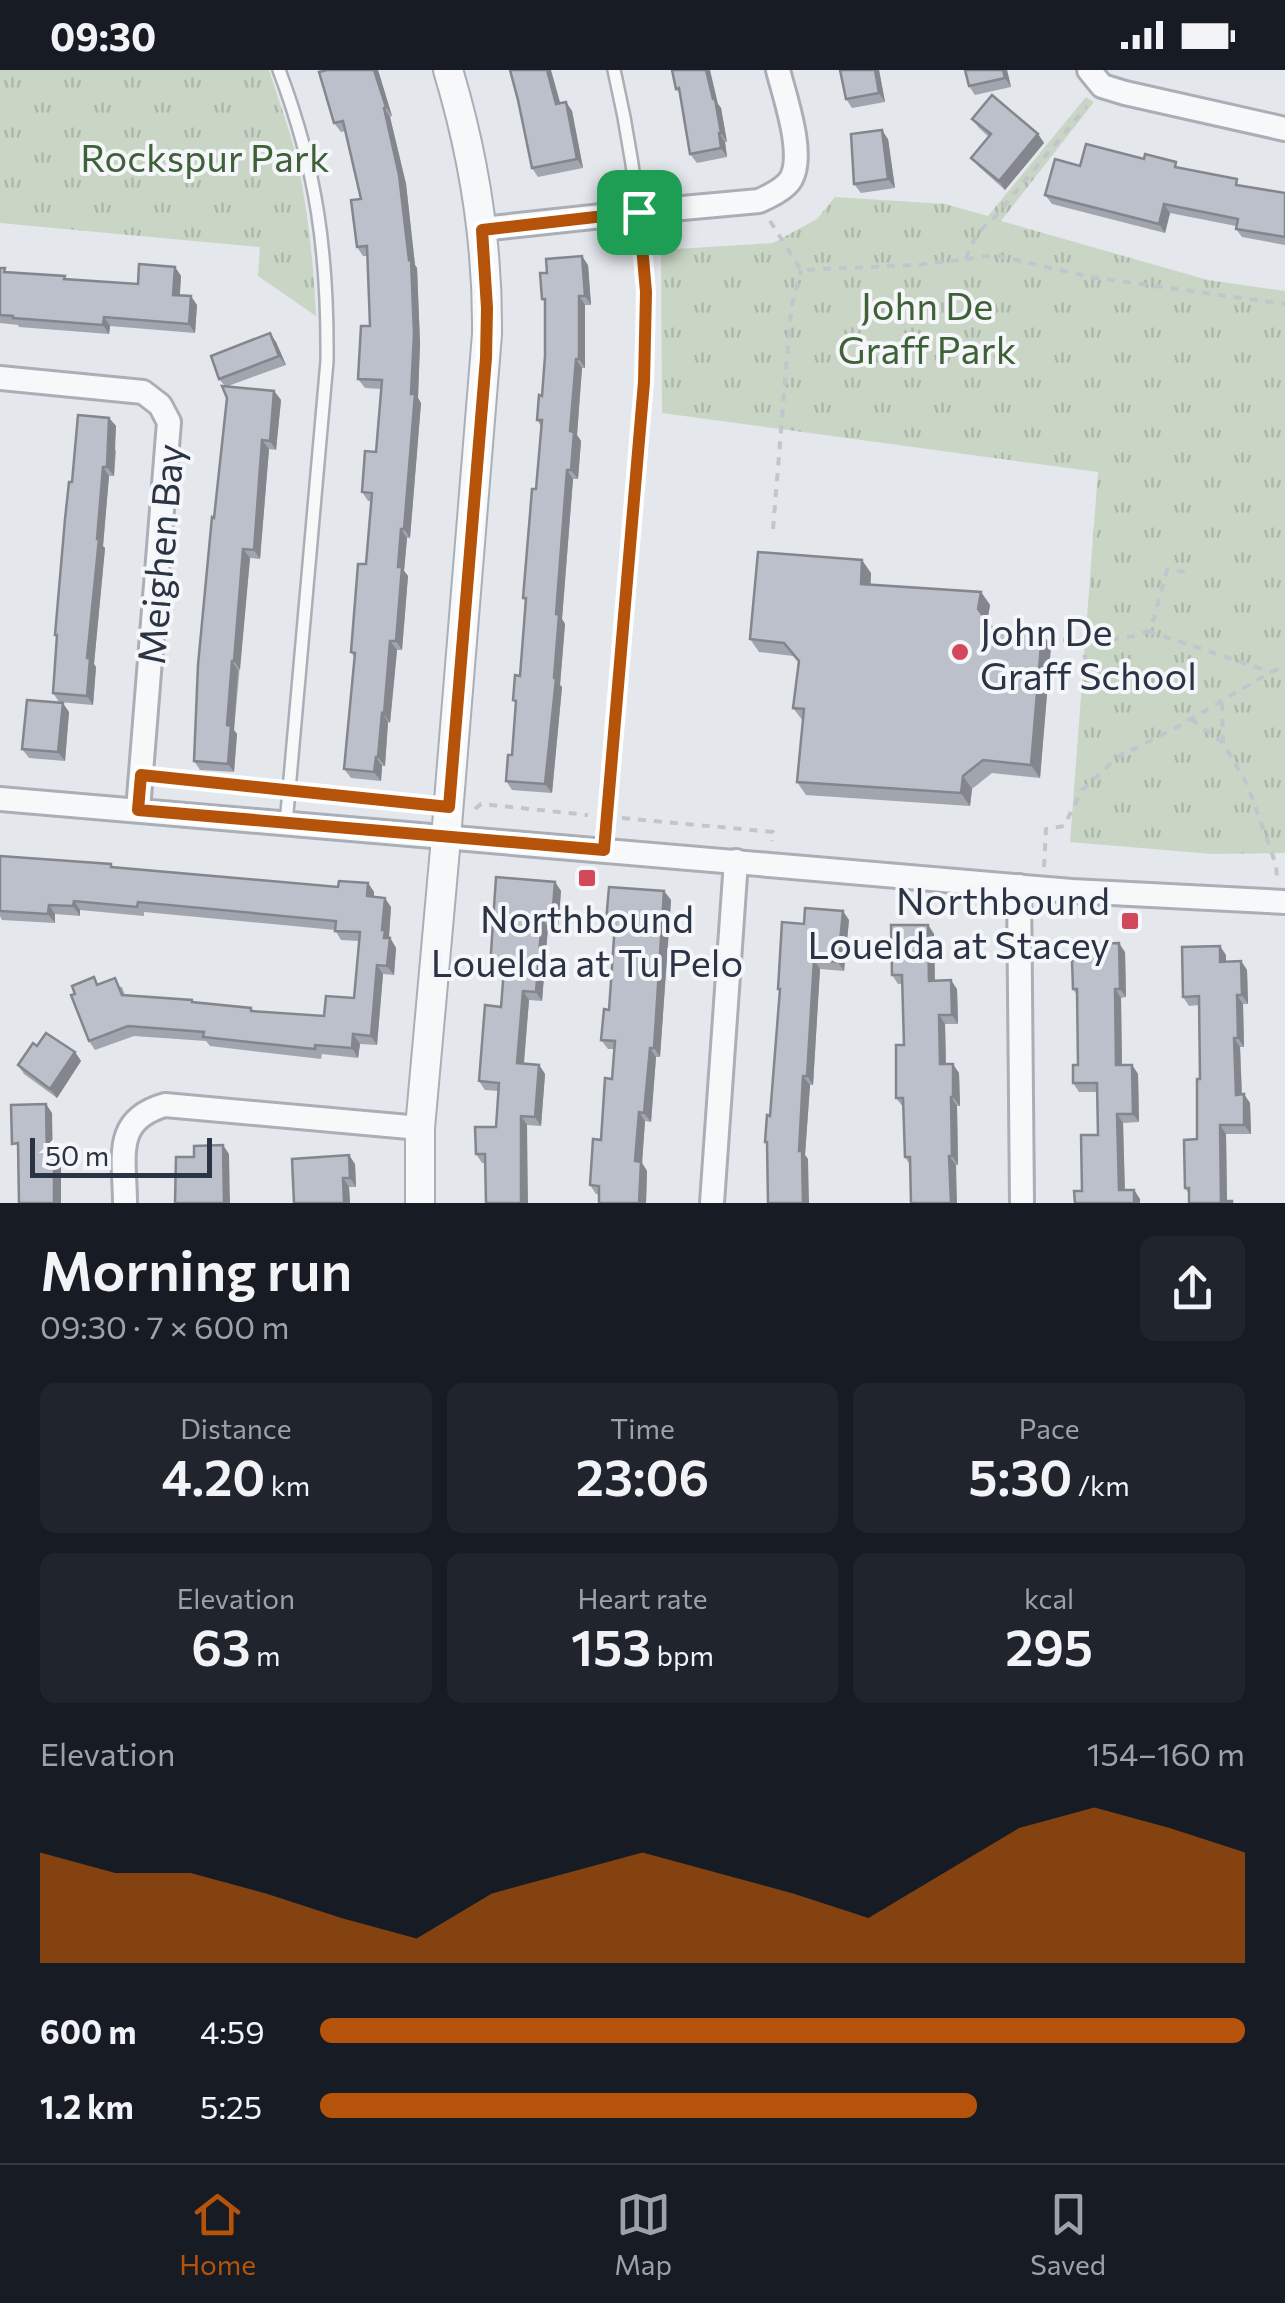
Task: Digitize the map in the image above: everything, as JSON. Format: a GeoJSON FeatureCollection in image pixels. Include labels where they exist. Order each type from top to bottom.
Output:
{"type":"FeatureCollection","features":[{"type":"Feature","properties":{"kind":"street"},"geometry":{"type":"LineString","coordinates":[[420,1203],[420,1128],[486,358],[482,230],[464,125],[448,70]]}},
{"type":"Feature","properties":{"kind":"street"},"geometry":{"type":"LineString","coordinates":[[482,230],[759,202],[790,182],[797,162],[778,70]]}},
{"type":"Feature","properties":{"kind":"street"},"geometry":{"type":"LineString","coordinates":[[1095,78],[1211,114],[1285,129]]}},
{"type":"Feature","properties":{"kind":"street","name":"Meighen Bay"},"geometry":{"type":"LineString","coordinates":[[0,378],[143,392],[160,404],[169,422],[138,810]]}},
{"type":"Feature","properties":{"kind":"street"},"geometry":{"type":"LineString","coordinates":[[0,799],[1019,886],[1282,902]]}},
{"type":"Feature","properties":{"kind":"street"},"geometry":{"type":"LineString","coordinates":[[712,1203],[736,861]]}},
{"type":"Feature","properties":{"kind":"street"},"geometry":{"type":"LineString","coordinates":[[1019,886],[1022,1203]]}},
{"type":"Feature","properties":{"kind":"street"},"geometry":{"type":"LineString","coordinates":[[125,1203],[124,1141],[138,1115],[165,1105],[420,1128]]}},
{"type":"Feature","properties":{"kind":"lane"},"geometry":{"type":"LineString","coordinates":[[279,70],[308,158],[328,298],[328,361],[286,824]]}},
{"type":"Feature","properties":{"kind":"lane"},"geometry":{"type":"LineString","coordinates":[[604,850],[644,382],[646,292],[627,124],[614,70]]}},
{"type":"Feature","properties":{"kind":"path"},"geometry":{"type":"LineString","coordinates":[[966,259],[982,228],[993,220],[1095,78]]}},
{"type":"Feature","properties":{"kind":"path"},"geometry":{"type":"LineString","coordinates":[[759,202],[802,270]]}},
{"type":"Feature","properties":{"kind":"path"},"geometry":{"type":"LineString","coordinates":[[802,270],[917,265],[995,255],[1090,277],[1285,304]]}},
{"type":"Feature","properties":{"kind":"path"},"geometry":{"type":"LineString","coordinates":[[773,530],[790,321],[802,270]]}},
{"type":"Feature","properties":{"kind":"path"},"geometry":{"type":"LineString","coordinates":[[1063,640],[1139,635],[1148,630],[1154,618],[1167,570],[1188,572]]}},
{"type":"Feature","properties":{"kind":"path"},"geometry":{"type":"LineString","coordinates":[[1148,630],[1271,672]]}},
{"type":"Feature","properties":{"kind":"path"},"geometry":{"type":"LineString","coordinates":[[1078,640],[1091,672]]}},
{"type":"Feature","properties":{"kind":"path"},"geometry":{"type":"LineString","coordinates":[[1044,868],[1046,829],[1064,826],[1082,790],[1118,757],[1285,666]]}},
{"type":"Feature","properties":{"kind":"path"},"geometry":{"type":"LineString","coordinates":[[1222,701],[1223,743]]}},
{"type":"Feature","properties":{"kind":"path"},"geometry":{"type":"LineString","coordinates":[[1191,718],[1223,743],[1248,786],[1276,865],[1282,902]]}},
{"type":"Feature","properties":{"kind":"path"},"geometry":{"type":"LineString","coordinates":[[141,775],[449,807],[476,809],[481,804],[772,832],[772,846]]}},
{"type":"Feature","properties":{"kind":"green space","name":"Rockspur Park"},"geometry":{"type":"Polygon","coordinates":[[[0,70],[269,70],[301,181],[316,316],[258,276],[260,247],[0,223],[0,70]]]}},
{"type":"Feature","properties":{"kind":"green space","name":"John De Graff Park"},"geometry":{"type":"Polygon","coordinates":[[[1086,97],[1094,102],[1001,221],[1208,280],[1285,291],[1285,853],[1213,854],[1070,842],[1098,472],[662,413],[661,250],[773,243],[817,219],[835,197],[945,204],[988,216],[1086,97]]]}},
{"type":"Feature","properties":{"kind":"building"},"geometry":{"type":"Polygon","coordinates":[[[374,70],[386,107],[411,259],[411,394],[415,394],[398,567],[402,567],[396,641],[390,641],[374,772],[344,769],[355,653],[351,652],[358,564],[366,564],[372,493],[362,492],[365,451],[376,452],[382,380],[358,379],[361,326],[370,326],[367,246],[357,247],[351,200],[361,199],[343,121],[334,123],[319,72],[374,70]]]}},
{"type":"Feature","properties":{"kind":"building"},"geometry":{"type":"Polygon","coordinates":[[[510,70],[547,70],[556,104],[566,102],[577,159],[532,168],[510,70]]]}},
{"type":"Feature","properties":{"kind":"building"},"geometry":{"type":"Polygon","coordinates":[[[672,70],[706,70],[715,99],[721,148],[690,154],[679,88],[676,89],[672,70]]]}},
{"type":"Feature","properties":{"kind":"building"},"geometry":{"type":"Polygon","coordinates":[[[840,70],[875,70],[879,93],[846,99],[840,70]]]}},
{"type":"Feature","properties":{"kind":"building"},"geometry":{"type":"Polygon","coordinates":[[[965,70],[1003,70],[1005,78],[969,86],[965,70]]]}},
{"type":"Feature","properties":{"kind":"building"},"geometry":{"type":"Polygon","coordinates":[[[992,95],[1038,134],[999,181],[971,158],[991,134],[972,119],[992,95]]]}},
{"type":"Feature","properties":{"kind":"building"},"geometry":{"type":"Polygon","coordinates":[[[882,130],[888,179],[854,184],[851,134],[882,130]]]}},
{"type":"Feature","properties":{"kind":"building"},"geometry":{"type":"Polygon","coordinates":[[[1086,144],[1144,159],[1145,154],[1176,162],[1175,167],[1237,179],[1236,185],[1285,193],[1285,237],[1236,229],[1238,219],[1164,204],[1159,224],[1045,195],[1055,159],[1080,166],[1086,144]]]}},
{"type":"Feature","properties":{"kind":"building"},"geometry":{"type":"Polygon","coordinates":[[[582,256],[585,296],[579,296],[579,359],[570,431],[574,432],[571,470],[567,470],[556,614],[556,679],[545,784],[506,781],[508,755],[512,755],[515,675],[520,676],[532,489],[536,489],[542,420],[537,420],[545,356],[545,299],[540,273],[547,273],[546,259],[582,256]]]}},
{"type":"Feature","properties":{"kind":"building"},"geometry":{"type":"Polygon","coordinates":[[[139,264],[175,267],[173,295],[191,296],[189,324],[104,317],[103,325],[0,315],[0,268],[5,268],[4,272],[65,276],[64,279],[138,284],[139,264]]]}},
{"type":"Feature","properties":{"kind":"building"},"geometry":{"type":"Polygon","coordinates":[[[270,333],[279,356],[219,379],[211,356],[270,333]]]}},
{"type":"Feature","properties":{"kind":"building"},"geometry":{"type":"Polygon","coordinates":[[[222,386],[274,391],[270,441],[262,440],[254,550],[243,549],[227,725],[231,726],[228,764],[194,761],[198,665],[227,398],[222,386]]]}},
{"type":"Feature","properties":{"kind":"building"},"geometry":{"type":"Polygon","coordinates":[[[78,415],[109,418],[87,696],[53,693],[65,519],[78,415]]]}},
{"type":"Feature","properties":{"kind":"building","name":"John De Graff School"},"geometry":{"type":"Polygon","coordinates":[[[758,552],[862,560],[861,584],[981,592],[978,609],[993,629],[1042,633],[1031,765],[983,760],[963,776],[961,793],[797,782],[804,709],[793,708],[799,661],[784,643],[750,639],[758,552]]]}},
{"type":"Feature","properties":{"kind":"building"},"geometry":{"type":"Polygon","coordinates":[[[27,700],[63,703],[58,752],[22,749],[27,700]]]}},
{"type":"Feature","properties":{"kind":"building"},"geometry":{"type":"Polygon","coordinates":[[[0,856],[338,887],[339,881],[368,883],[367,896],[385,898],[382,930],[384,938],[390,938],[387,966],[377,965],[371,1036],[353,1034],[352,1048],[315,1045],[315,1049],[203,1037],[204,1032],[128,1026],[89,1041],[71,995],[75,994],[72,986],[94,977],[97,985],[115,978],[122,995],[324,1016],[326,996],[354,998],[360,932],[335,931],[336,921],[138,902],[137,907],[74,901],[73,906],[49,905],[48,914],[0,911],[0,856]]]}},
{"type":"Feature","properties":{"kind":"building"},"geometry":{"type":"Polygon","coordinates":[[[496,877],[555,882],[552,919],[542,918],[536,992],[523,991],[517,1063],[539,1065],[535,1117],[521,1116],[521,1203],[486,1203],[485,1154],[476,1154],[475,1127],[496,1127],[499,1083],[479,1081],[485,1005],[501,1007],[504,969],[490,968],[496,877]]]}},
{"type":"Feature","properties":{"kind":"building"},"geometry":{"type":"Polygon","coordinates":[[[609,887],[664,891],[654,1048],[650,1048],[644,1113],[639,1112],[635,1161],[641,1162],[639,1203],[599,1203],[599,1186],[590,1185],[593,1139],[601,1140],[605,1078],[612,1079],[615,1041],[601,1040],[604,1009],[609,1010],[615,923],[606,922],[609,887]]]}},
{"type":"Feature","properties":{"kind":"building"},"geometry":{"type":"Polygon","coordinates":[[[805,908],[843,911],[838,962],[814,960],[799,1151],[803,1203],[768,1203],[765,1142],[780,989],[782,922],[804,924],[805,908]]]}},
{"type":"Feature","properties":{"kind":"building"},"geometry":{"type":"Polygon","coordinates":[[[891,925],[928,925],[929,981],[951,980],[952,1015],[939,1015],[940,1064],[953,1064],[951,1203],[911,1203],[903,1098],[896,1098],[896,1045],[904,1045],[902,975],[892,975],[891,925]]]}},
{"type":"Feature","properties":{"kind":"building"},"geometry":{"type":"Polygon","coordinates":[[[1119,943],[1116,1065],[1132,1065],[1133,1114],[1117,1114],[1119,1190],[1134,1190],[1134,1203],[1075,1203],[1074,1191],[1082,1191],[1081,1135],[1098,1135],[1097,1083],[1073,1083],[1073,1065],[1078,1065],[1077,989],[1073,989],[1072,960],[1085,960],[1085,944],[1119,943]]]}},
{"type":"Feature","properties":{"kind":"building"},"geometry":{"type":"Polygon","coordinates":[[[1220,946],[1220,962],[1241,961],[1242,995],[1237,995],[1238,1038],[1234,1038],[1236,1095],[1244,1094],[1244,1125],[1220,1125],[1221,1201],[1232,1203],[1189,1203],[1184,1140],[1197,1139],[1199,996],[1183,997],[1182,947],[1220,946]]]}},
{"type":"Feature","properties":{"kind":"building"},"geometry":{"type":"Polygon","coordinates":[[[46,1033],[75,1052],[50,1089],[18,1065],[33,1043],[37,1046],[46,1033]]]}},
{"type":"Feature","properties":{"kind":"building"},"geometry":{"type":"Polygon","coordinates":[[[46,1104],[47,1157],[54,1157],[54,1203],[19,1203],[18,1143],[12,1144],[11,1105],[46,1104]]]}},
{"type":"Feature","properties":{"kind":"building"},"geometry":{"type":"Polygon","coordinates":[[[223,1145],[224,1203],[175,1203],[176,1157],[194,1157],[194,1146],[223,1145]]]}},
{"type":"Feature","properties":{"kind":"building"},"geometry":{"type":"Polygon","coordinates":[[[349,1155],[350,1178],[343,1178],[344,1203],[294,1203],[292,1159],[349,1155]]]}},
{"type":"Feature","properties":{"kind":"place","name":"John De Graff School"},"geometry":{"type":"Point","coordinates":[960,652]}},
{"type":"Feature","properties":{"kind":"place","name":"Northbound Louelda at Tu Pelo"},"geometry":{"type":"Point","coordinates":[587,878]}},
{"type":"Feature","properties":{"kind":"place","name":"Northbound Louelda at Stacey"},"geometry":{"type":"Point","coordinates":[1130,921]}},
{"type":"Feature","properties":{"kind":"route"},"geometry":{"type":"LineString","coordinates":[[639,212],[646,292],[644,382],[604,850],[138,810],[141,775],[449,807],[486,358],[482,230],[639,212]]}}]}
